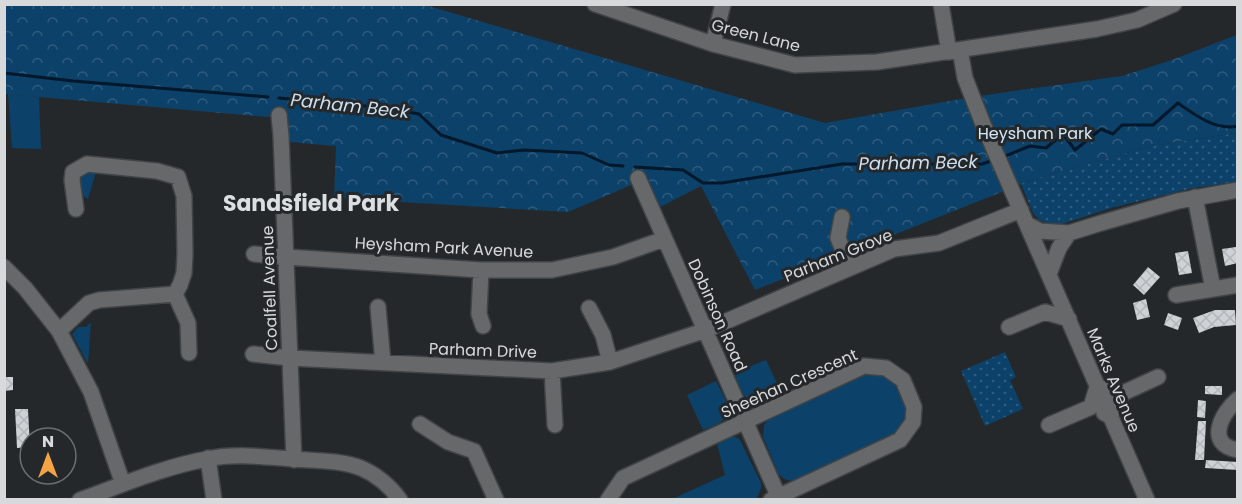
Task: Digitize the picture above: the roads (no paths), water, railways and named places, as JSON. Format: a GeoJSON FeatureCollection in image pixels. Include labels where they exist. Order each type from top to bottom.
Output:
{"type":"FeatureCollection","features":[{"type":"Feature","properties":{"kind":"street","name":"Green Lane"},"geometry":{"type":"LineString","coordinates":[[595,4],[612,7],[713,44],[795,65],[877,62],[955,51],[1137,20],[1173,5]]}},
{"type":"Feature","properties":{"kind":"street"},"geometry":{"type":"LineString","coordinates":[[713,44],[723,4]]}},
{"type":"Feature","properties":{"kind":"street","name":"Marks Avenue"},"geometry":{"type":"LineString","coordinates":[[941,4],[972,96],[1144,497]]}},
{"type":"Feature","properties":{"kind":"street","name":"Coalfell Avenue"},"geometry":{"type":"LineString","coordinates":[[279,116],[287,257],[294,460]]}},
{"type":"Feature","properties":{"kind":"street"},"geometry":{"type":"LineString","coordinates":[[76,208],[73,172],[87,165],[157,171],[178,177],[184,196],[185,254],[184,273],[174,294]]}},
{"type":"Feature","properties":{"kind":"street","name":"Dobinson Road"},"geometry":{"type":"LineString","coordinates":[[638,178],[746,421],[777,498]]}},
{"type":"Feature","properties":{"kind":"street"},"geometry":{"type":"LineString","coordinates":[[1024,217],[1040,231],[1069,233],[1195,197],[1238,190]]}},
{"type":"Feature","properties":{"kind":"street"},"geometry":{"type":"LineString","coordinates":[[1195,197],[1213,289]]}},
{"type":"Feature","properties":{"kind":"street"},"geometry":{"type":"LineString","coordinates":[[842,217],[838,238],[849,267]]}},
{"type":"Feature","properties":{"kind":"street","name":"Parham Grove"},"geometry":{"type":"LineString","coordinates":[[706,330],[894,249],[939,243],[1024,217]]}},
{"type":"Feature","properties":{"kind":"street"},"geometry":{"type":"LineString","coordinates":[[1049,274],[1059,248],[1069,233]]}},
{"type":"Feature","properties":{"kind":"street","name":"Heysham Park Avenue"},"geometry":{"type":"LineString","coordinates":[[254,254],[481,270],[552,270],[613,257],[664,239]]}},
{"type":"Feature","properties":{"kind":"street"},"geometry":{"type":"LineString","coordinates":[[4,267],[25,288],[59,331],[91,392],[123,484]]}},
{"type":"Feature","properties":{"kind":"street"},"geometry":{"type":"LineString","coordinates":[[481,270],[479,314],[483,326]]}},
{"type":"Feature","properties":{"kind":"street"},"geometry":{"type":"LineString","coordinates":[[1176,295],[1238,285]]}},
{"type":"Feature","properties":{"kind":"street"},"geometry":{"type":"LineString","coordinates":[[1045,312],[1056,288]]}},
{"type":"Feature","properties":{"kind":"street"},"geometry":{"type":"LineString","coordinates":[[59,331],[89,303],[99,300],[174,294]]}},
{"type":"Feature","properties":{"kind":"street"},"geometry":{"type":"LineString","coordinates":[[174,294],[188,323],[189,353]]}},
{"type":"Feature","properties":{"kind":"street"},"geometry":{"type":"LineString","coordinates":[[378,307],[383,363]]}},
{"type":"Feature","properties":{"kind":"street"},"geometry":{"type":"LineString","coordinates":[[589,308],[603,335],[610,362]]}},
{"type":"Feature","properties":{"kind":"street"},"geometry":{"type":"LineString","coordinates":[[1010,327],[1045,312],[1069,319]]}},
{"type":"Feature","properties":{"kind":"street","name":"Parham Drive"},"geometry":{"type":"LineString","coordinates":[[253,354],[290,358],[552,371],[610,362],[706,330]]}},
{"type":"Feature","properties":{"kind":"street","name":"Sheehan Crescent"},"geometry":{"type":"LineString","coordinates":[[608,500],[622,478],[864,366],[886,368],[903,380],[914,407],[913,422],[900,440],[777,498]]}},
{"type":"Feature","properties":{"kind":"street"},"geometry":{"type":"LineString","coordinates":[[552,371],[555,425]]}},
{"type":"Feature","properties":{"kind":"street"},"geometry":{"type":"LineString","coordinates":[[1050,425],[1091,407],[1110,416],[1123,393],[1158,377]]}},
{"type":"Feature","properties":{"kind":"street"},"geometry":{"type":"LineString","coordinates":[[1091,407],[1097,387],[1123,393]]}},
{"type":"Feature","properties":{"kind":"street"},"geometry":{"type":"LineString","coordinates":[[1238,399],[1229,406],[1219,424],[1220,439],[1223,445],[1228,449],[1238,450]]}},
{"type":"Feature","properties":{"kind":"street"},"geometry":{"type":"LineString","coordinates":[[420,424],[448,442],[474,451],[496,500]]}},
{"type":"Feature","properties":{"kind":"street"},"geometry":{"type":"LineString","coordinates":[[80,500],[166,469],[208,458],[252,456],[348,464],[378,477],[400,500]]}},
{"type":"Feature","properties":{"kind":"street"},"geometry":{"type":"LineString","coordinates":[[208,458],[214,500]]}},
{"type":"Feature","properties":{"kind":"waterway","name":"Parham Beck"},"geometry":{"type":"LineString","coordinates":[[4,73],[268,97]]}},
{"type":"Feature","properties":{"kind":"waterway","name":"Parham Beck"},"geometry":{"type":"LineString","coordinates":[[279,98],[387,108],[419,114],[441,135],[497,153],[524,150],[582,153],[609,165],[623,166]]}},
{"type":"Feature","properties":{"kind":"waterway","name":"Parham Beck"},"geometry":{"type":"LineString","coordinates":[[1003,157],[1030,146],[1046,148],[1063,134],[1075,150],[1101,129],[1113,134],[1122,125],[1153,125],[1178,103],[1214,124],[1238,126]]}},
{"type":"Feature","properties":{"kind":"waterway","name":"Parham Beck"},"geometry":{"type":"LineString","coordinates":[[635,167],[683,170],[703,183],[722,183],[842,164],[982,164],[994,160]]}},
{"type":"Feature","properties":{"kind":"district","name":"Sandsfield Park"},"geometry":{"type":"Point","coordinates":[311,203]}},
{"type":"Feature","properties":{"kind":"park label","name":"Heysham Park"},"geometry":{"type":"Point","coordinates":[1035,133]}}]}
